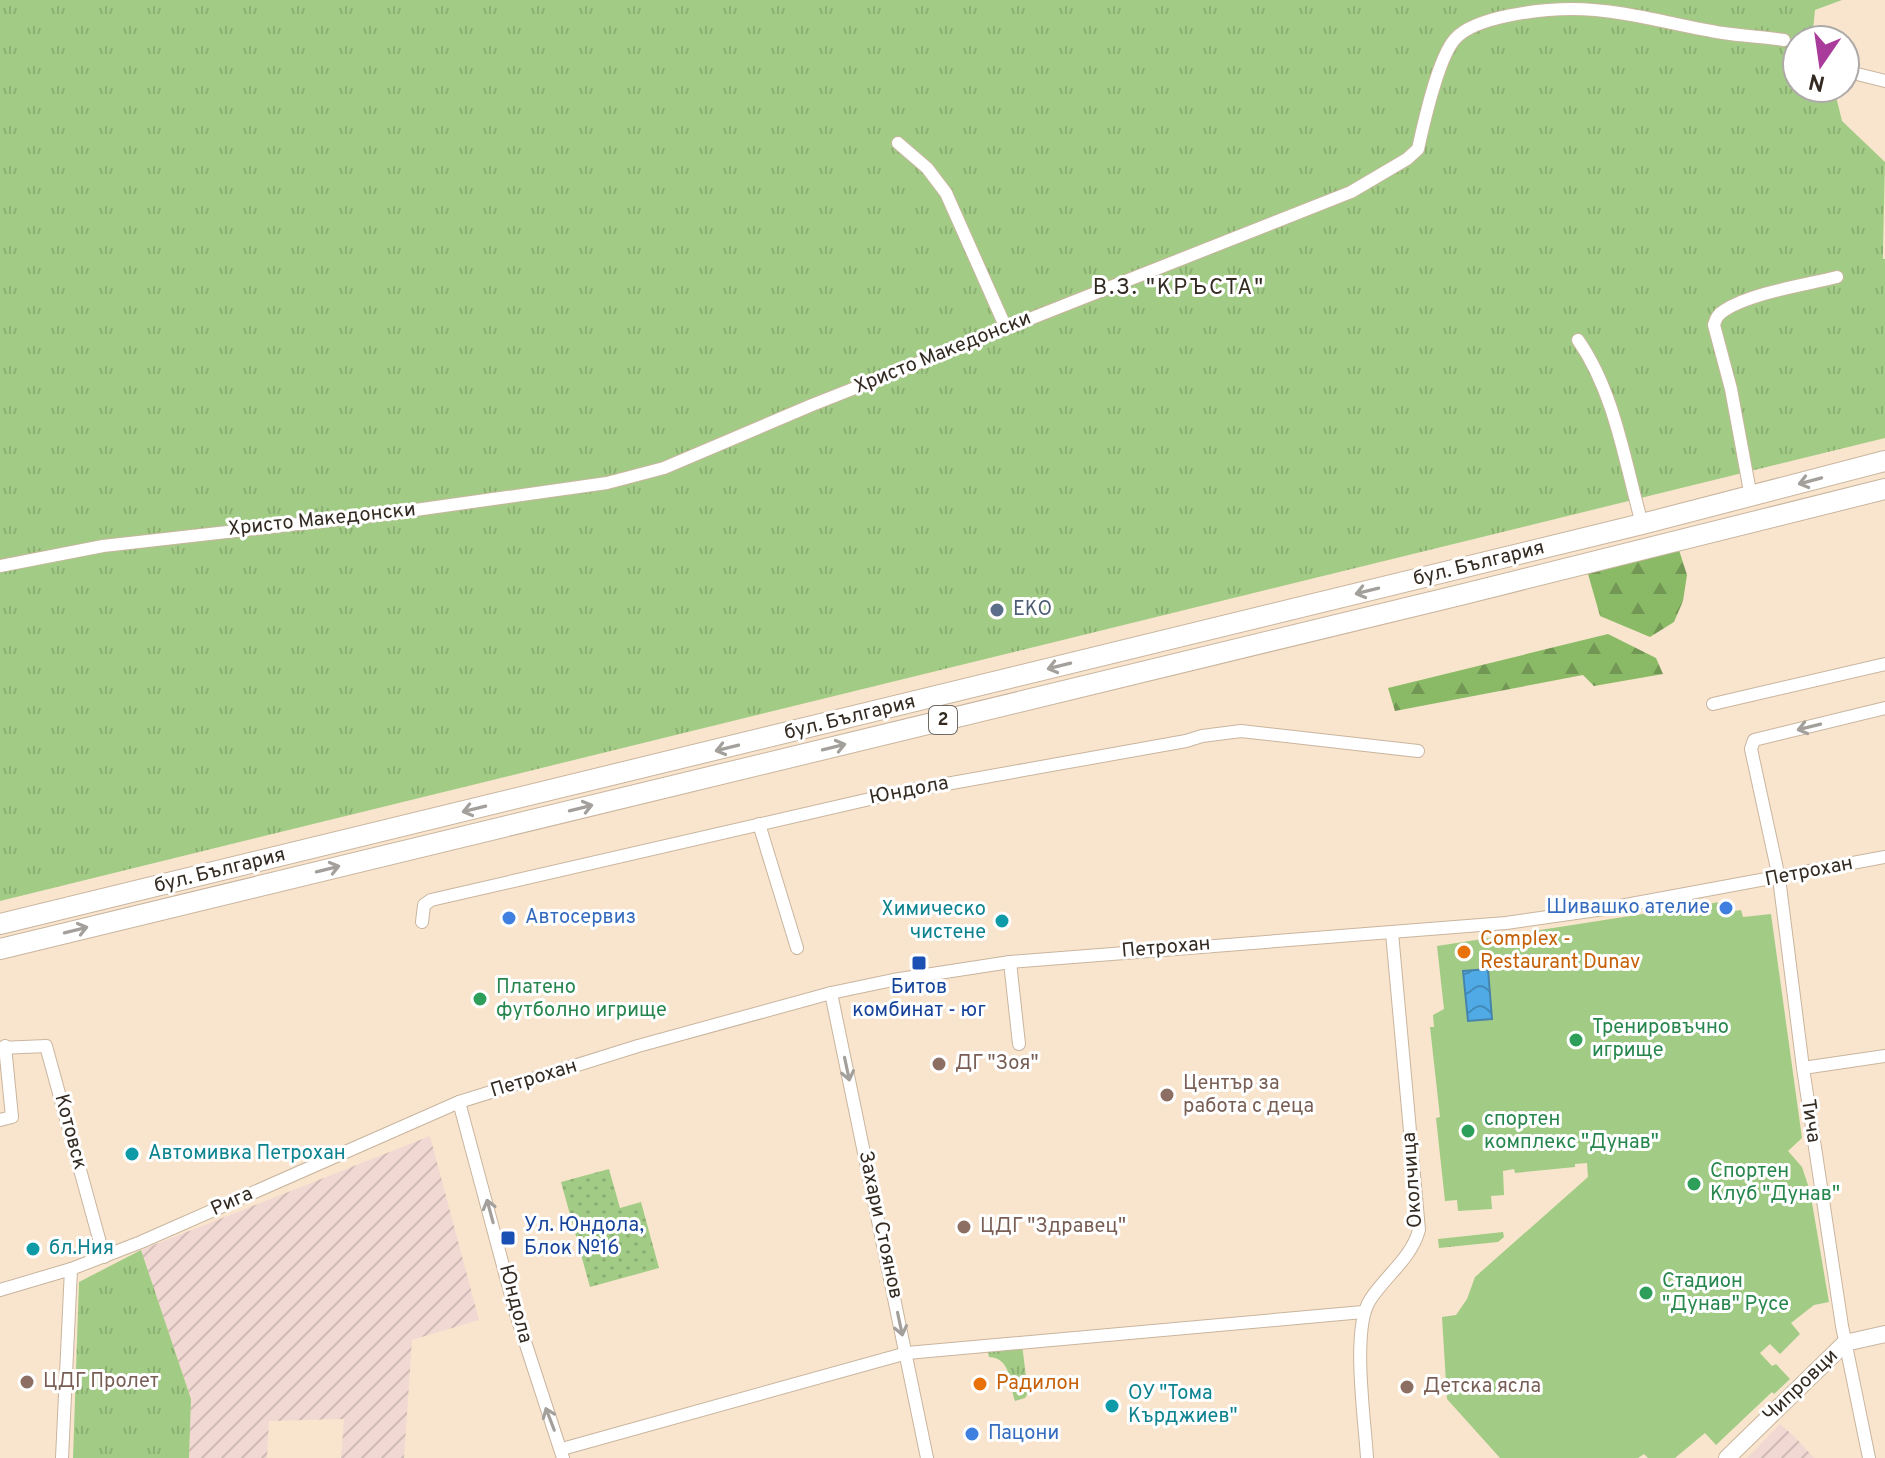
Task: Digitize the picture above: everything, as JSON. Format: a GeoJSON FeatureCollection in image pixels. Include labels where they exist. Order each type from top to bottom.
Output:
{"type":"FeatureCollection","features":[{"type":"Feature","properties":{"kind":"highway","name":"бул. България"},"geometry":{"type":"LineString","coordinates":[[0,924],[1642,524],[1885,461]]}},
{"type":"Feature","properties":{"kind":"highway","name":"бул. България"},"geometry":{"type":"LineString","coordinates":[[0,949],[1885,489]]}},
{"type":"Feature","properties":{"kind":"main road","name":"Чипровци"},"geometry":{"type":"LineString","coordinates":[[1727,1458],[1845,1343],[1885,1334]]}},
{"type":"Feature","properties":{"kind":"street","name":"Христо Македонски"},"geometry":{"type":"LineString","coordinates":[[0,566],[103,546],[387,514],[607,483],[664,468],[1006,328],[1351,192],[1407,159],[1418,149],[1444,58],[1453,41],[1474,25],[1512,16],[1571,9],[1781,40]]}},
{"type":"Feature","properties":{"kind":"street"},"geometry":{"type":"LineString","coordinates":[[1861,75],[1885,81]]}},
{"type":"Feature","properties":{"kind":"street"},"geometry":{"type":"LineString","coordinates":[[898,143],[927,168],[946,193],[1006,328]]}},
{"type":"Feature","properties":{"kind":"street"},"geometry":{"type":"LineString","coordinates":[[1751,497],[1731,389],[1714,325],[1717,316],[1727,308],[1764,295],[1837,277]]}},
{"type":"Feature","properties":{"kind":"street"},"geometry":{"type":"LineString","coordinates":[[1578,340],[1591,358],[1611,410],[1642,524]]}},
{"type":"Feature","properties":{"kind":"street"},"geometry":{"type":"LineString","coordinates":[[1713,704],[1885,664]]}},
{"type":"Feature","properties":{"kind":"street","name":"Тича"},"geometry":{"type":"LineString","coordinates":[[1869,1458],[1845,1343],[1803,1068],[1779,878],[1751,749],[1754,740],[1885,708]]}},
{"type":"Feature","properties":{"kind":"street","name":"Юндола"},"geometry":{"type":"LineString","coordinates":[[422,922],[424,905],[431,900],[896,793],[1241,731],[1418,751]]}},
{"type":"Feature","properties":{"kind":"street"},"geometry":{"type":"LineString","coordinates":[[759,824],[797,948]]}},
{"type":"Feature","properties":{"kind":"street","name":"Петрохан"},"geometry":{"type":"LineString","coordinates":[[459,1102],[638,1046],[831,993],[893,980],[1010,962],[1506,923],[1604,909],[1885,857]]}},
{"type":"Feature","properties":{"kind":"street","name":"Околчица"},"geometry":{"type":"LineString","coordinates":[[1363,1312],[1410,1251],[1419,1230],[1392,933]]}},
{"type":"Feature","properties":{"kind":"street"},"geometry":{"type":"LineString","coordinates":[[1010,962],[1019,1044]]}},
{"type":"Feature","properties":{"kind":"street","name":"Захари Стоянов"},"geometry":{"type":"LineString","coordinates":[[831,993],[927,1458]]}},
{"type":"Feature","properties":{"kind":"street","name":"Котовск"},"geometry":{"type":"LineString","coordinates":[[3,1047],[46,1046],[104,1257]]}},
{"type":"Feature","properties":{"kind":"street"},"geometry":{"type":"LineString","coordinates":[[0,1120],[12,1117],[3,1047]]}},
{"type":"Feature","properties":{"kind":"street"},"geometry":{"type":"LineString","coordinates":[[1803,1068],[1885,1056]]}},
{"type":"Feature","properties":{"kind":"street","name":"Юндола"},"geometry":{"type":"LineString","coordinates":[[459,1102],[516,1314],[562,1454]]}},
{"type":"Feature","properties":{"kind":"street","name":"Рига"},"geometry":{"type":"LineString","coordinates":[[0,1290],[104,1257],[459,1102]]}},
{"type":"Feature","properties":{"kind":"street"},"geometry":{"type":"LineString","coordinates":[[62,1458],[71,1269]]}},
{"type":"Feature","properties":{"kind":"street"},"geometry":{"type":"LineString","coordinates":[[562,1454],[907,1353],[1363,1312],[1360,1347],[1367,1458]]}},
{"type":"Feature","properties":{"kind":"shaded area"},"geometry":{"type":"Polygon","coordinates":[[[430,1136],[479,1320],[412,1340],[404,1458],[341,1458],[344,1419],[269,1421],[267,1458],[189,1458],[191,1399],[141,1250],[430,1136]]]}},
{"type":"Feature","properties":{"kind":"shaded area"},"geometry":{"type":"Polygon","coordinates":[[[1780,1424],[1795,1437],[1814,1458],[1747,1458],[1780,1424]]]}},
{"type":"Feature","properties":{"kind":"green space"},"geometry":{"type":"Polygon","coordinates":[[[0,0],[1842,0],[1815,10],[1814,24],[1781,24],[1781,104],[1838,104],[1842,121],[1885,162],[1885,438],[0,901],[0,0]]]}},
{"type":"Feature","properties":{"kind":"green space"},"geometry":{"type":"Polygon","coordinates":[[[1679,550],[1687,575],[1683,601],[1674,622],[1650,637],[1600,616],[1588,574],[1679,550]]]}},
{"type":"Feature","properties":{"kind":"green space"},"geometry":{"type":"Polygon","coordinates":[[[1608,634],[1656,658],[1663,674],[1594,686],[1583,675],[1395,711],[1388,688],[1608,634]]]}},
{"type":"Feature","properties":{"kind":"green space","name":"Спортен Клуб \"Дунав\""},"geometry":{"type":"Polygon","coordinates":[[[1720,902],[1723,913],[1741,910],[1743,917],[1771,914],[1802,1138],[1788,1151],[1802,1167],[1810,1191],[1829,1302],[1814,1305],[1791,1323],[1800,1334],[1780,1354],[1770,1344],[1760,1353],[1790,1379],[1716,1445],[1705,1433],[1675,1458],[1648,1458],[1644,1454],[1638,1458],[1500,1458],[1447,1399],[1442,1317],[1456,1315],[1467,1299],[1475,1277],[1588,1177],[1587,1163],[1515,1173],[1514,1169],[1503,1171],[1504,1195],[1491,1196],[1492,1209],[1458,1211],[1457,1200],[1445,1201],[1430,1027],[1434,1027],[1433,1015],[1444,1009],[1437,946],[1720,902]]]}},
{"type":"Feature","properties":{"kind":"green space"},"geometry":{"type":"Polygon","coordinates":[[[609,1169],[620,1208],[641,1202],[659,1268],[590,1287],[561,1182],[609,1169]]]}},
{"type":"Feature","properties":{"kind":"green space"},"geometry":{"type":"Polygon","coordinates":[[[1503,1232],[1504,1237],[1498,1242],[1439,1248],[1438,1239],[1503,1232]]]}},
{"type":"Feature","properties":{"kind":"green space"},"geometry":{"type":"Polygon","coordinates":[[[141,1250],[191,1399],[189,1458],[73,1458],[79,1282],[141,1250]]]}},
{"type":"Feature","properties":{"kind":"green space"},"geometry":{"type":"Polygon","coordinates":[[[1022,1344],[1028,1393],[1025,1398],[1015,1401],[1006,1367],[996,1358],[989,1357],[987,1348],[1022,1344]]]}},
{"type":"Feature","properties":{"kind":"water"},"geometry":{"type":"Polygon","coordinates":[[[1488,969],[1492,1019],[1468,1021],[1463,971],[1488,969]]]}},
{"type":"Feature","properties":{"kind":"place","name":"ЕКО"},"geometry":{"type":"Point","coordinates":[997,610]}},
{"type":"Feature","properties":{"kind":"place","name":"Шивашко ателие"},"geometry":{"type":"Point","coordinates":[1726,908]}},
{"type":"Feature","properties":{"kind":"place","name":"Автосервиз"},"geometry":{"type":"Point","coordinates":[509,918]}},
{"type":"Feature","properties":{"kind":"place","name":"Химическо чистене"},"geometry":{"type":"Point","coordinates":[1002,921]}},
{"type":"Feature","properties":{"kind":"place","name":"Complex - Restaurant Dunav"},"geometry":{"type":"Point","coordinates":[1464,952]}},
{"type":"Feature","properties":{"kind":"place","name":"Битов комбинат - юг"},"geometry":{"type":"Point","coordinates":[919,963]}},
{"type":"Feature","properties":{"kind":"place","name":"Платено футболно игрище"},"geometry":{"type":"Point","coordinates":[480,999]}},
{"type":"Feature","properties":{"kind":"place","name":"Тренировъчно игрище"},"geometry":{"type":"Point","coordinates":[1576,1040]}},
{"type":"Feature","properties":{"kind":"place","name":"ДГ \"Зоя\""},"geometry":{"type":"Point","coordinates":[939,1064]}},
{"type":"Feature","properties":{"kind":"place","name":"Център за работа с деца"},"geometry":{"type":"Point","coordinates":[1167,1095]}},
{"type":"Feature","properties":{"kind":"place","name":"спортен комплекс \"Дунав\""},"geometry":{"type":"Point","coordinates":[1468,1131]}},
{"type":"Feature","properties":{"kind":"place","name":"Автомивка Петрохан"},"geometry":{"type":"Point","coordinates":[132,1154]}},
{"type":"Feature","properties":{"kind":"place","name":"Спортен Клуб \"Дунав\""},"geometry":{"type":"Point","coordinates":[1694,1184]}},
{"type":"Feature","properties":{"kind":"place","name":"ЦДГ \"Здравец\""},"geometry":{"type":"Point","coordinates":[964,1227]}},
{"type":"Feature","properties":{"kind":"place","name":"Ул. Юндола, Блок №16"},"geometry":{"type":"Point","coordinates":[508,1238]}},
{"type":"Feature","properties":{"kind":"place","name":"бл.Ния"},"geometry":{"type":"Point","coordinates":[33,1249]}},
{"type":"Feature","properties":{"kind":"place","name":"Стадион \"Дунав\" Русе"},"geometry":{"type":"Point","coordinates":[1646,1293]}},
{"type":"Feature","properties":{"kind":"place","name":"ЦДГ Пролет"},"geometry":{"type":"Point","coordinates":[27,1382]}},
{"type":"Feature","properties":{"kind":"place","name":"Радилон"},"geometry":{"type":"Point","coordinates":[980,1384]}},
{"type":"Feature","properties":{"kind":"place","name":"Детска ясла"},"geometry":{"type":"Point","coordinates":[1407,1387]}},
{"type":"Feature","properties":{"kind":"place","name":"ОУ \"Тома Кърджиев\""},"geometry":{"type":"Point","coordinates":[1112,1406]}},
{"type":"Feature","properties":{"kind":"place","name":"Пацони"},"geometry":{"type":"Point","coordinates":[972,1434]}},
{"type":"Feature","properties":{"kind":"district","name":"В.З. \"КРЪСТА\""},"geometry":{"type":"Point","coordinates":[1179,288]}}]}
